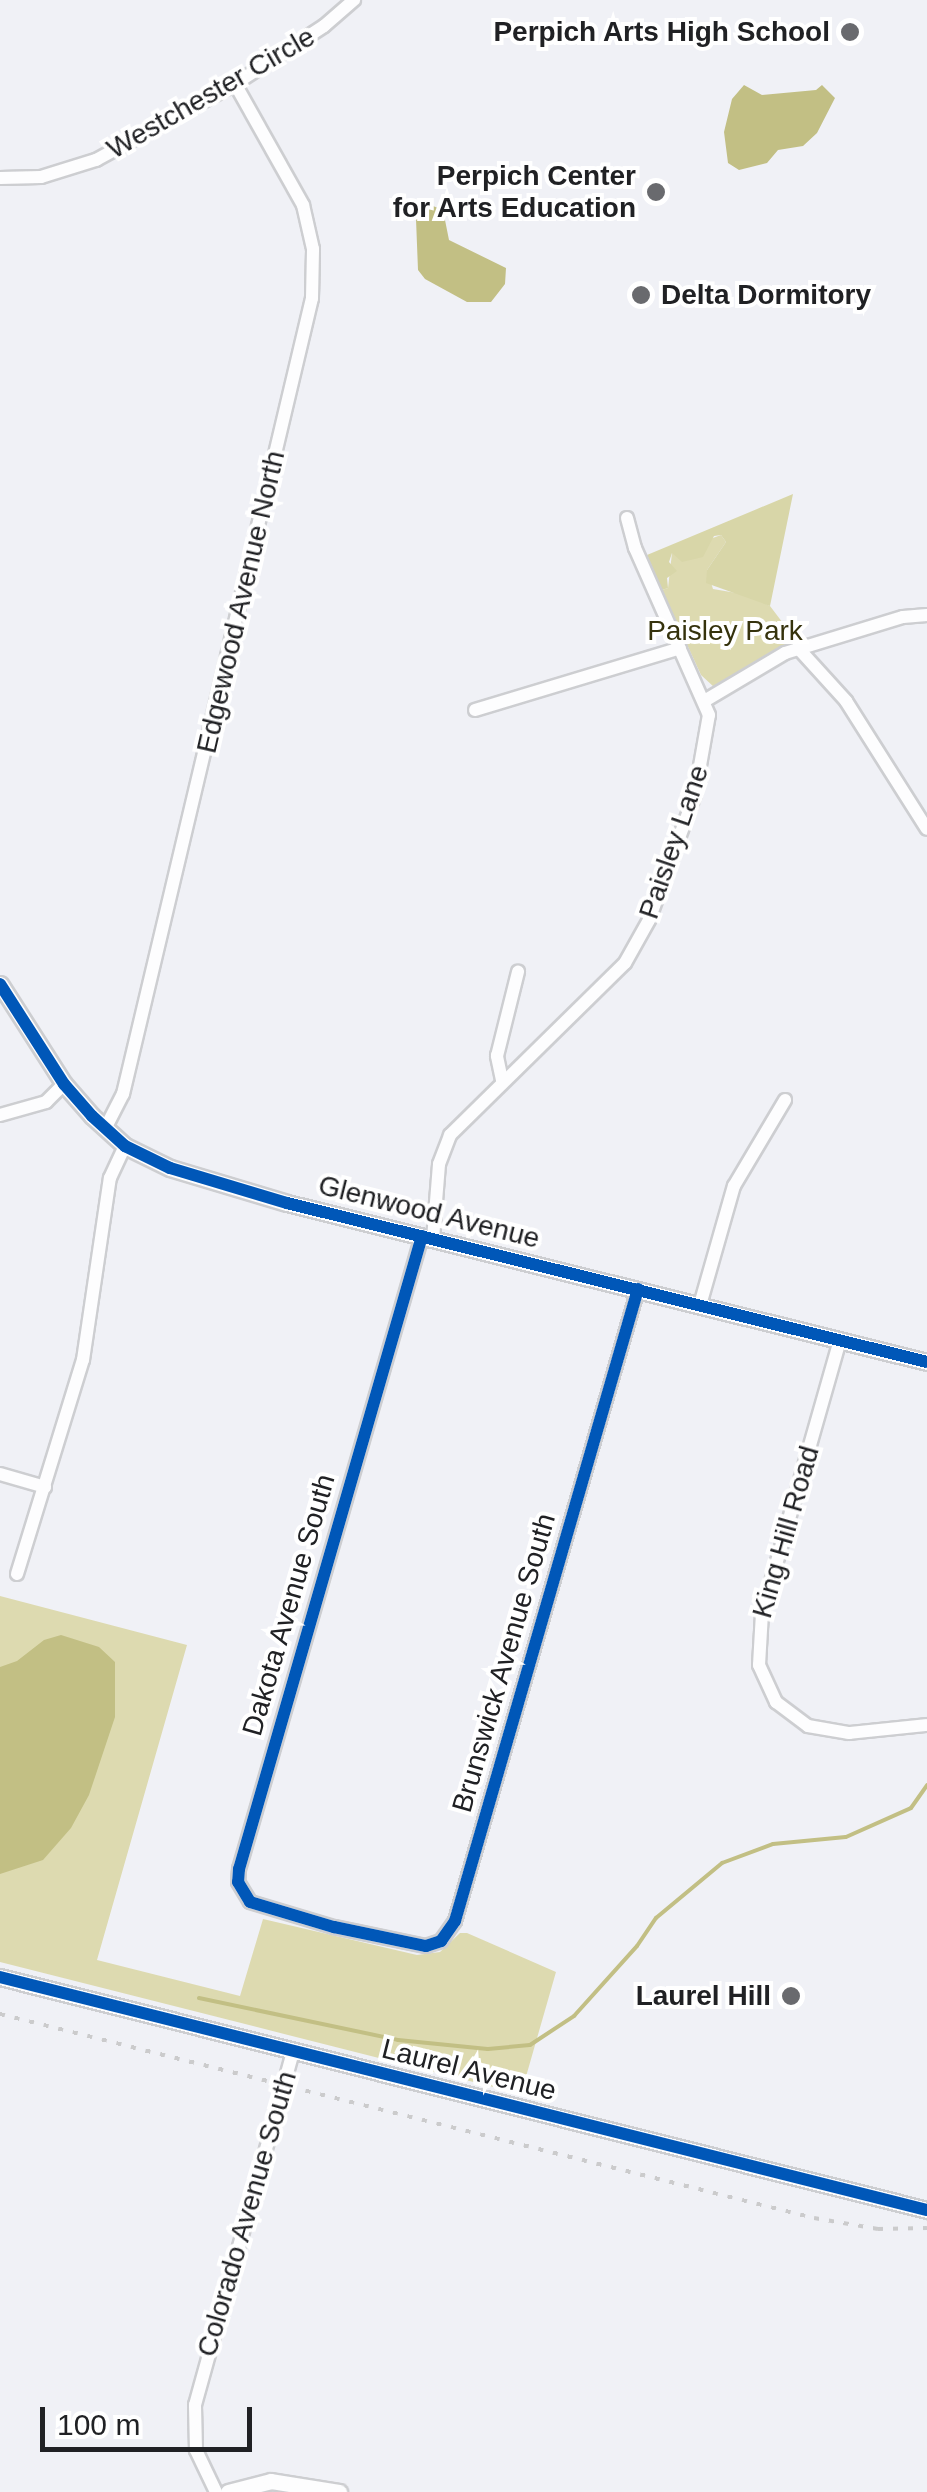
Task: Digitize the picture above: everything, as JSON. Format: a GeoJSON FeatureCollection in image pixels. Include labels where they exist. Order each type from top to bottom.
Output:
{"type":"FeatureCollection","features":[{"type":"Feature","properties":{"kind":"street","name":"Westchester Circle"},"geometry":{"type":"LineString","coordinates":[[0,178],[40,177],[82,166],[235,84],[324,26],[354,0]]}},
{"type":"Feature","properties":{"kind":"street","name":"Edgewood Avenue North"},"geometry":{"type":"LineString","coordinates":[[105,1130],[123,1094],[312,298],[314,249],[303,205],[235,84]]}},
{"type":"Feature","properties":{"kind":"street","name":"Paisley Lane"},"geometry":{"type":"LineString","coordinates":[[427,1237],[443,1148],[465,1116],[616,973],[634,949],[696,794],[708,726],[706,700],[635,548],[627,518]]}},
{"type":"Feature","properties":{"kind":"street"},"geometry":{"type":"LineString","coordinates":[[706,700],[798,648],[902,617],[927,615]]}},
{"type":"Feature","properties":{"kind":"street"},"geometry":{"type":"LineString","coordinates":[[475,710],[680,648]]}},
{"type":"Feature","properties":{"kind":"street"},"geometry":{"type":"LineString","coordinates":[[798,648],[846,701],[927,829]]}},
{"type":"Feature","properties":{"kind":"street"},"geometry":{"type":"LineString","coordinates":[[502,1080],[497,1056],[518,972]]}},
{"type":"Feature","properties":{"kind":"street","name":"Glenwood Avenue"},"geometry":{"type":"LineString","coordinates":[[0,984],[64,1084],[105,1130],[125,1146],[205,1181],[927,1362]]}},
{"type":"Feature","properties":{"kind":"street"},"geometry":{"type":"LineString","coordinates":[[0,1115],[46,1102],[64,1084]]}},
{"type":"Feature","properties":{"kind":"street"},"geometry":{"type":"LineString","coordinates":[[700,1304],[730,1196],[785,1100]]}},
{"type":"Feature","properties":{"kind":"street"},"geometry":{"type":"LineString","coordinates":[[17,1574],[83,1360],[110,1178],[125,1146]]}},
{"type":"Feature","properties":{"kind":"street","name":"Dakota Avenue South"},"geometry":{"type":"LineString","coordinates":[[334,1928],[259,1908],[243,1894],[239,1869],[427,1237]]}},
{"type":"Feature","properties":{"kind":"street","name":"Brunswick Avenue South"},"geometry":{"type":"LineString","coordinates":[[334,1928],[426,1946],[446,1937],[456,1921],[638,1290]]}},
{"type":"Feature","properties":{"kind":"street","name":"King Hill Road"},"geometry":{"type":"LineString","coordinates":[[840,1340],[762,1613],[756,1647],[764,1685],[776,1702],[808,1726],[849,1733],[927,1725]]}},
{"type":"Feature","properties":{"kind":"street"},"geometry":{"type":"LineString","coordinates":[[0,1474],[46,1487]]}},
{"type":"Feature","properties":{"kind":"street","name":"Laurel Avenue"},"geometry":{"type":"LineString","coordinates":[[0,1978],[927,2210]]}},
{"type":"Feature","properties":{"kind":"street","name":"Colorado Avenue South"},"geometry":{"type":"LineString","coordinates":[[216,2492],[196,2450],[195,2406],[293,2052]]}},
{"type":"Feature","properties":{"kind":"street"},"geometry":{"type":"LineString","coordinates":[[228,2492],[271,2480],[339,2492]]}},
{"type":"Feature","properties":{"kind":"green space","name":"Paisley Park"},"geometry":{"type":"Polygon","coordinates":[[[721,535],[726,542],[707,570],[713,589],[748,595],[770,606],[795,639],[714,687],[701,675],[662,590],[668,588],[672,553],[721,535]]]}},
{"type":"Feature","properties":{"kind":"green space"},"geometry":{"type":"Polygon","coordinates":[[[0,1596],[187,1645],[97,1960],[240,1996],[263,1919],[417,1955],[440,1952],[460,1933],[467,1933],[556,1972],[521,2094],[0,1962],[0,1596]]]}},
{"type":"Feature","properties":{"kind":"shaded area"},"geometry":{"type":"Polygon","coordinates":[[[744,85],[762,95],[816,90],[822,85],[835,98],[817,133],[803,146],[778,150],[767,163],[739,170],[728,163],[724,132],[732,99],[744,85]]]}},
{"type":"Feature","properties":{"kind":"shaded area"},"geometry":{"type":"Polygon","coordinates":[[[433,206],[443,210],[449,240],[506,268],[505,284],[491,302],[467,302],[425,279],[418,270],[416,219],[422,208],[433,206]]]}},
{"type":"Feature","properties":{"kind":"shaded area"},"geometry":{"type":"Polygon","coordinates":[[[793,494],[770,606],[706,583],[707,570],[726,542],[721,535],[714,536],[703,557],[682,562],[672,553],[669,562],[677,571],[667,578],[668,588],[662,590],[647,555],[793,494]]]}},
{"type":"Feature","properties":{"kind":"shaded area"},"geometry":{"type":"Polygon","coordinates":[[[61,1635],[99,1647],[115,1662],[115,1717],[89,1795],[71,1828],[43,1860],[0,1874],[0,1667],[17,1661],[44,1640],[61,1635]]]}},
{"type":"Feature","properties":{"kind":"waterway"},"geometry":{"type":"LineString","coordinates":[[199,1998],[398,2040],[488,2049],[530,2045],[574,2016],[637,1946],[656,1918],[722,1863],[773,1844],[846,1837],[911,1808],[927,1785]]}},
{"type":"Feature","properties":{"kind":"railway"},"geometry":{"type":"LineString","coordinates":[[0,2014],[814,2218],[878,2229],[927,2228]]}},
{"type":"Feature","properties":{"kind":"cycle path"},"geometry":{"type":"LineString","coordinates":[[0,984],[64,1084],[92,1116],[125,1146],[170,1168],[287,1203],[927,1362]]}},
{"type":"Feature","properties":{"kind":"cycle path"},"geometry":{"type":"LineString","coordinates":[[422,1236],[239,1869],[238,1882],[250,1902],[334,1927],[426,1946],[441,1941],[455,1921],[638,1289]]}},
{"type":"Feature","properties":{"kind":"cycle path"},"geometry":{"type":"LineString","coordinates":[[0,1977],[927,2210]]}},
{"type":"Feature","properties":{"kind":"place","name":"Perpich Arts High School"},"geometry":{"type":"Point","coordinates":[850,32]}},
{"type":"Feature","properties":{"kind":"place","name":"Perpich Center for Arts Education"},"geometry":{"type":"Point","coordinates":[656,192]}},
{"type":"Feature","properties":{"kind":"place","name":"Delta Dormitory"},"geometry":{"type":"Point","coordinates":[641,295]}},
{"type":"Feature","properties":{"kind":"place","name":"Laurel Hill"},"geometry":{"type":"Point","coordinates":[791,1996]}}]}
